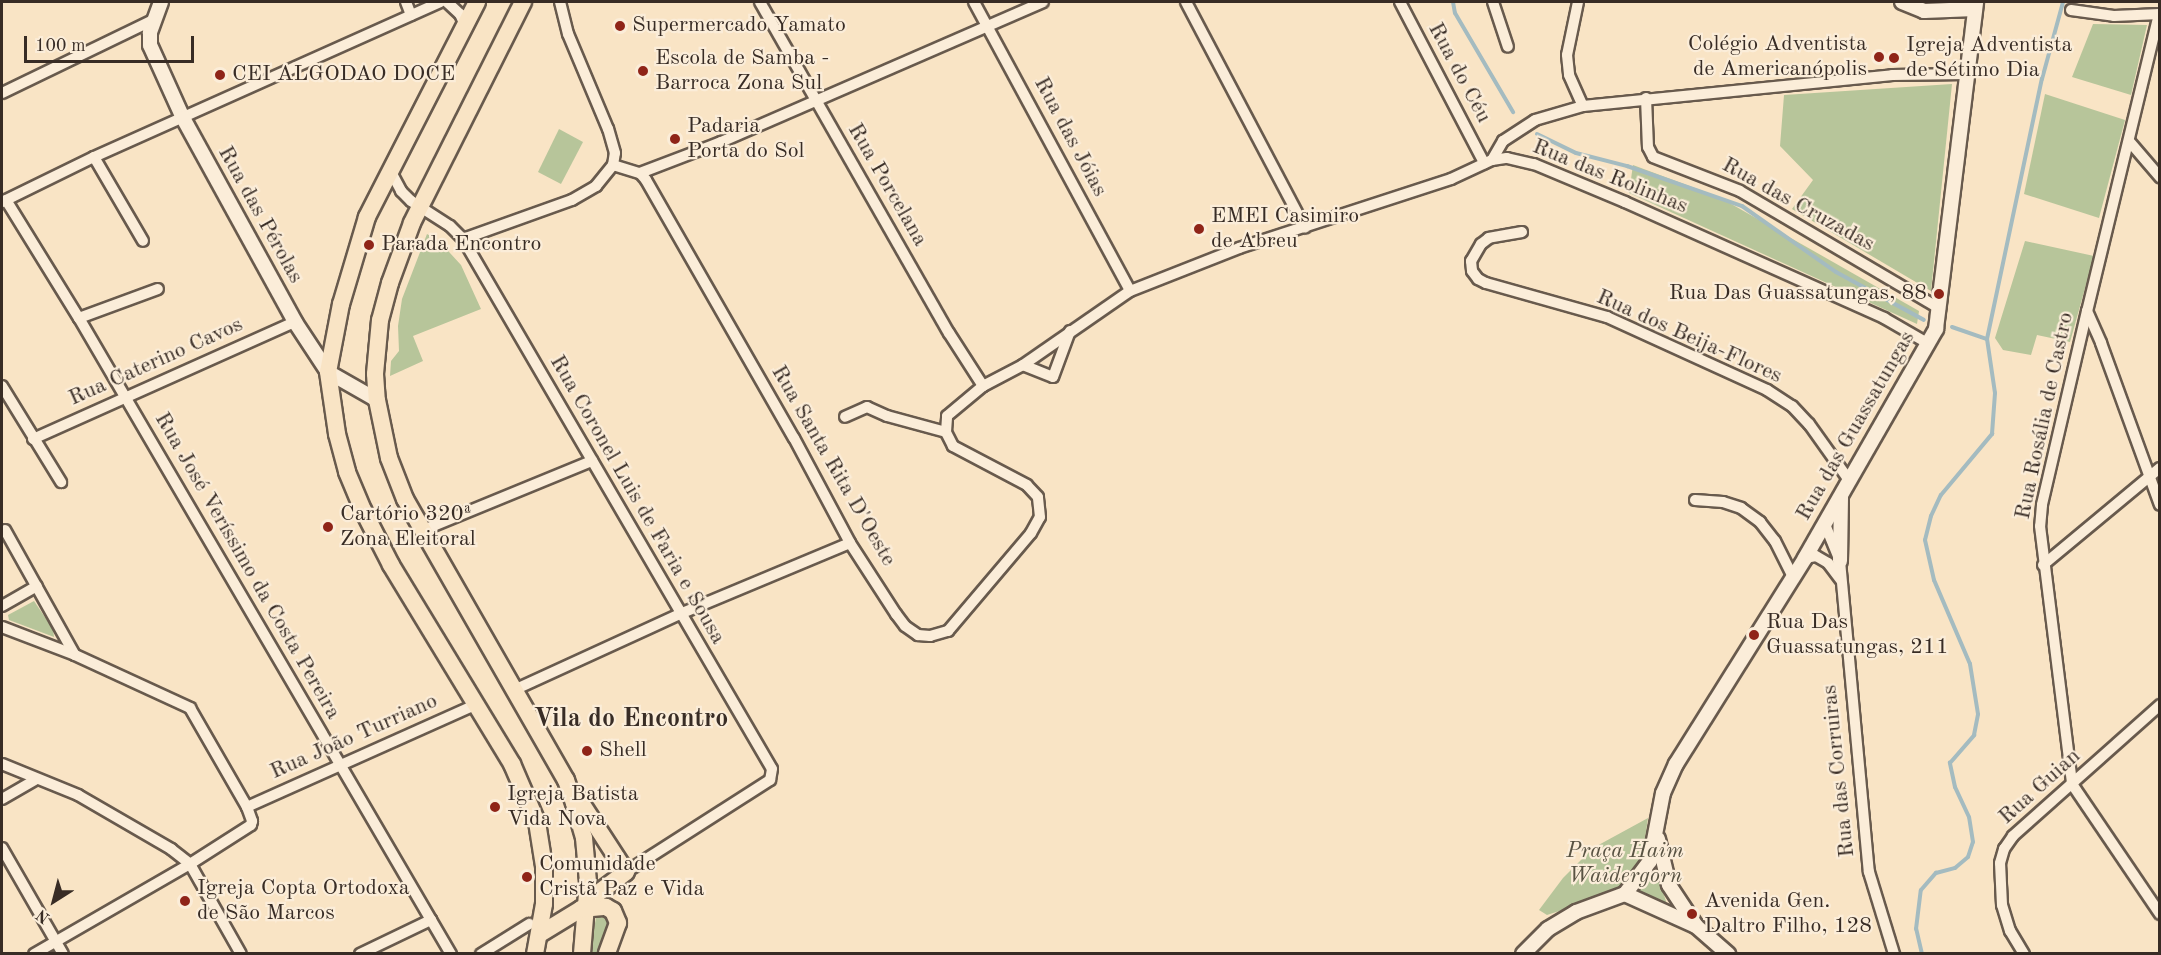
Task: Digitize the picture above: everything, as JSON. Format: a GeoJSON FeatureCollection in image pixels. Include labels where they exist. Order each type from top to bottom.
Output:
{"type":"FeatureCollection","features":[{"type":"Feature","properties":{"kind":"main road"},"geometry":{"type":"LineString","coordinates":[[477,2],[367,217],[341,304],[328,372],[337,434],[347,472],[363,510],[391,565],[512,764],[537,822],[544,875],[544,904],[535,929],[535,954]]}},
{"type":"Feature","properties":{"kind":"main road"},"geometry":{"type":"LineString","coordinates":[[523,2],[419,207],[394,272],[380,320],[376,345],[377,400],[389,458],[421,531],[566,780],[627,872],[588,903],[535,929]]}},
{"type":"Feature","properties":{"kind":"main road"},"geometry":{"type":"LineString","coordinates":[[566,780],[584,838],[588,903],[582,954]]}},
{"type":"Feature","properties":{"kind":"main road"},"geometry":{"type":"LineString","coordinates":[[588,903],[606,907],[617,916],[617,932],[607,954]]}},
{"type":"Feature","properties":{"kind":"street"},"geometry":{"type":"LineString","coordinates":[[2,93],[153,20],[161,2]]}},
{"type":"Feature","properties":{"kind":"street"},"geometry":{"type":"LineString","coordinates":[[406,2],[411,15]]}},
{"type":"Feature","properties":{"kind":"street"},"geometry":{"type":"LineString","coordinates":[[4,201],[94,157],[440,2]]}},
{"type":"Feature","properties":{"kind":"street"},"geometry":{"type":"LineString","coordinates":[[447,2],[460,14],[465,25]]}},
{"type":"Feature","properties":{"kind":"street"},"geometry":{"type":"LineString","coordinates":[[390,170],[401,191],[419,207],[450,226],[463,239],[572,200],[596,186],[614,165],[615,153],[609,129],[568,34],[560,2]]}},
{"type":"Feature","properties":{"kind":"street","name":"Rua Porcelana"},"geometry":{"type":"LineString","coordinates":[[760,2],[949,333],[983,386]]}},
{"type":"Feature","properties":{"kind":"street","name":"Rua das Jóias"},"geometry":{"type":"LineString","coordinates":[[974,2],[1130,291]]}},
{"type":"Feature","properties":{"kind":"street"},"geometry":{"type":"LineString","coordinates":[[614,165],[640,173],[817,100],[1043,2]]}},
{"type":"Feature","properties":{"kind":"street"},"geometry":{"type":"LineString","coordinates":[[1186,2],[1305,228]]}},
{"type":"Feature","properties":{"kind":"street","name":"Rua do Céu"},"geometry":{"type":"LineString","coordinates":[[1400,2],[1488,161]]}},
{"type":"Feature","properties":{"kind":"street"},"geometry":{"type":"LineString","coordinates":[[1493,2],[1508,47]]}},
{"type":"Feature","properties":{"kind":"street"},"geometry":{"type":"LineString","coordinates":[[1578,2],[1567,55],[1569,75],[1583,106]]}},
{"type":"Feature","properties":{"kind":"street"},"geometry":{"type":"LineString","coordinates":[[1902,2],[1924,11],[1976,5]]}},
{"type":"Feature","properties":{"kind":"street","name":"Rua das Guassatungas"},"geometry":{"type":"LineString","coordinates":[[1656,831],[1663,793],[1676,764],[1793,577],[1936,329],[1976,5]]}},
{"type":"Feature","properties":{"kind":"street"},"geometry":{"type":"LineString","coordinates":[[2071,10],[2114,16],[2159,14]]}},
{"type":"Feature","properties":{"kind":"street","name":"Rua Rosália de Castro"},"geometry":{"type":"LineString","coordinates":[[2159,14],[2158,37],[2129,141],[2087,311],[2042,505],[2040,526],[2043,565],[2072,784],[2160,914]]}},
{"type":"Feature","properties":{"kind":"street","name":"Rua das Pérolas"},"geometry":{"type":"LineString","coordinates":[[153,20],[150,45],[183,118],[295,322],[328,372],[377,400]]}},
{"type":"Feature","properties":{"kind":"street"},"geometry":{"type":"LineString","coordinates":[[1488,161],[1503,141],[1535,120],[1583,106],[1892,75],[1967,74]]}},
{"type":"Feature","properties":{"kind":"street","name":"Rua das Cruzadas"},"geometry":{"type":"LineString","coordinates":[[1646,98],[1648,147],[1653,157],[1740,191],[1940,309]]}},
{"type":"Feature","properties":{"kind":"street"},"geometry":{"type":"LineString","coordinates":[[2129,141],[2160,177]]}},
{"type":"Feature","properties":{"kind":"street"},"geometry":{"type":"LineString","coordinates":[[94,157],[143,242]]}},
{"type":"Feature","properties":{"kind":"street","name":"Rua das Rolinhas"},"geometry":{"type":"LineString","coordinates":[[946,432],[947,416],[983,386],[1023,365],[1130,291],[1239,249],[1451,179],[1488,161],[1513,159],[1534,164],[1837,296],[1884,318],[1929,344]]}},
{"type":"Feature","properties":{"kind":"street","name":"Rua Santa Rita D'Oeste"},"geometry":{"type":"LineString","coordinates":[[640,173],[788,428],[850,543],[905,626],[918,635],[940,634],[948,631],[1031,534],[1040,517],[1040,508],[1032,489],[953,446],[946,432]]}},
{"type":"Feature","properties":{"kind":"street","name":"Rua José Veríssimo da Costa Pereira"},"geometry":{"type":"LineString","coordinates":[[4,201],[79,318],[451,954]]}},
{"type":"Feature","properties":{"kind":"street","name":"Rua dos Beija-Flores"},"geometry":{"type":"LineString","coordinates":[[1522,232],[1489,238],[1481,244],[1471,261],[1472,271],[1486,283],[1607,317],[1767,390],[1792,406],[1809,424],[1849,480]]}},
{"type":"Feature","properties":{"kind":"street","name":"Rua Coronel Luis de Faria e Sousa"},"geometry":{"type":"LineString","coordinates":[[463,239],[772,769],[770,780],[627,872]]}},
{"type":"Feature","properties":{"kind":"street"},"geometry":{"type":"LineString","coordinates":[[79,318],[158,289]]}},
{"type":"Feature","properties":{"kind":"street"},"geometry":{"type":"LineString","coordinates":[[2087,311],[2101,343],[2160,505]]}},
{"type":"Feature","properties":{"kind":"street","name":"Rua Caterino Cavos"},"geometry":{"type":"LineString","coordinates":[[33,438],[295,322]]}},
{"type":"Feature","properties":{"kind":"street"},"geometry":{"type":"LineString","coordinates":[[1023,365],[1053,377],[1070,331]]}},
{"type":"Feature","properties":{"kind":"street"},"geometry":{"type":"LineString","coordinates":[[2,386],[61,482]]}},
{"type":"Feature","properties":{"kind":"street"},"geometry":{"type":"LineString","coordinates":[[845,417],[867,407],[887,416],[946,432]]}},
{"type":"Feature","properties":{"kind":"street"},"geometry":{"type":"LineString","coordinates":[[421,531],[592,461]]}},
{"type":"Feature","properties":{"kind":"street"},"geometry":{"type":"LineString","coordinates":[[2043,565],[2160,468]]}},
{"type":"Feature","properties":{"kind":"street"},"geometry":{"type":"LineString","coordinates":[[1840,561],[1842,493]]}},
{"type":"Feature","properties":{"kind":"street"},"geometry":{"type":"LineString","coordinates":[[1695,500],[1723,502],[1741,508],[1761,522],[1775,541],[1793,577]]}},
{"type":"Feature","properties":{"kind":"street","name":"Rua das Corruiras"},"geometry":{"type":"LineString","coordinates":[[1824,522],[1840,561],[1869,872],[1894,954]]}},
{"type":"Feature","properties":{"kind":"street"},"geometry":{"type":"LineString","coordinates":[[5,530],[75,655]]}},
{"type":"Feature","properties":{"kind":"street"},"geometry":{"type":"LineString","coordinates":[[514,690],[680,614],[850,543]]}},
{"type":"Feature","properties":{"kind":"street"},"geometry":{"type":"LineString","coordinates":[[1804,558],[1816,556],[1828,563],[1841,580]]}},
{"type":"Feature","properties":{"kind":"street"},"geometry":{"type":"LineString","coordinates":[[2,606],[37,586]]}},
{"type":"Feature","properties":{"kind":"street"},"geometry":{"type":"LineString","coordinates":[[2,627],[75,655],[190,708],[247,807],[251,825],[190,864],[34,954]]}},
{"type":"Feature","properties":{"kind":"street","name":"Rua João Turriano"},"geometry":{"type":"LineString","coordinates":[[247,807],[477,704]]}},
{"type":"Feature","properties":{"kind":"street","name":"Rua Guian"},"geometry":{"type":"LineString","coordinates":[[2024,954],[2010,931],[2002,905],[2000,863],[2004,849],[2013,836],[2160,705]]}},
{"type":"Feature","properties":{"kind":"street"},"geometry":{"type":"LineString","coordinates":[[2,765],[78,795],[131,824],[190,864],[241,954]]}},
{"type":"Feature","properties":{"kind":"street"},"geometry":{"type":"LineString","coordinates":[[2,799],[36,779]]}},
{"type":"Feature","properties":{"kind":"street"},"geometry":{"type":"LineString","coordinates":[[1523,954],[1548,929],[1576,912],[1625,894],[1650,861],[1656,831]]}},
{"type":"Feature","properties":{"kind":"street"},"geometry":{"type":"LineString","coordinates":[[1656,831],[1662,865],[1669,885],[1696,926],[1728,954]]}},
{"type":"Feature","properties":{"kind":"street"},"geometry":{"type":"LineString","coordinates":[[2,848],[63,954]]}},
{"type":"Feature","properties":{"kind":"street"},"geometry":{"type":"LineString","coordinates":[[1625,894],[1696,926]]}},
{"type":"Feature","properties":{"kind":"street"},"geometry":{"type":"LineString","coordinates":[[360,954],[431,920]]}},
{"type":"Feature","properties":{"kind":"street"},"geometry":{"type":"LineString","coordinates":[[481,954],[535,929]]}},
{"type":"Feature","properties":{"kind":"green space"},"geometry":{"type":"Polygon","coordinates":[[[2093,24],[2147,25],[2131,95],[2072,77],[2093,24]]]}},
{"type":"Feature","properties":{"kind":"green space"},"geometry":{"type":"Polygon","coordinates":[[[1952,84],[1931,291],[1792,209],[1813,180],[1780,146],[1784,95],[1952,84]]]}},
{"type":"Feature","properties":{"kind":"green space"},"geometry":{"type":"Polygon","coordinates":[[[2045,94],[2125,120],[2099,218],[2024,194],[2045,94]]]}},
{"type":"Feature","properties":{"kind":"green space"},"geometry":{"type":"Polygon","coordinates":[[[559,129],[583,142],[561,184],[538,172],[559,129]]]}},
{"type":"Feature","properties":{"kind":"green space"},"geometry":{"type":"Polygon","coordinates":[[[1633,165],[1719,197],[1919,311],[1917,324],[1629,193],[1633,165]]]}},
{"type":"Feature","properties":{"kind":"green space"},"geometry":{"type":"Polygon","coordinates":[[[427,234],[439,241],[461,265],[481,309],[413,336],[423,361],[390,376],[391,361],[399,351],[398,326],[402,299],[427,234]]]}},
{"type":"Feature","properties":{"kind":"green space"},"geometry":{"type":"Polygon","coordinates":[[[2025,241],[2094,256],[2070,342],[2037,335],[2031,355],[2003,350],[1995,338],[2025,241]]]}},
{"type":"Feature","properties":{"kind":"green space"},"geometry":{"type":"Polygon","coordinates":[[[34,601],[53,629],[54,637],[9,620],[8,615],[34,601]]]}},
{"type":"Feature","properties":{"kind":"green space","name":"Praça Haim Waidergorn"},"geometry":{"type":"Polygon","coordinates":[[[1648,818],[1645,839],[1668,907],[1620,891],[1547,915],[1539,910],[1563,878],[1593,848],[1648,818]]]}},
{"type":"Feature","properties":{"kind":"green space"},"geometry":{"type":"Polygon","coordinates":[[[601,914],[607,916],[612,922],[599,953],[589,954],[596,918],[601,914]]]}},
{"type":"Feature","properties":{"kind":"waterway"},"geometry":{"type":"LineString","coordinates":[[1453,2],[1455,13],[1513,112]]}},
{"type":"Feature","properties":{"kind":"waterway"},"geometry":{"type":"LineString","coordinates":[[1922,954],[1916,929],[1921,890],[1936,873],[1955,868],[1968,857],[1973,842],[1969,817],[1955,787],[1950,763],[1974,735],[1978,714],[1970,664],[1934,580],[1925,540],[1931,516],[1941,495],[1992,434],[1995,393],[1987,339],[2042,79],[2063,2]]}},
{"type":"Feature","properties":{"kind":"waterway"},"geometry":{"type":"LineString","coordinates":[[1537,134],[1576,153],[1627,166],[1742,206],[1836,272],[1924,320]]}},
{"type":"Feature","properties":{"kind":"waterway"},"geometry":{"type":"LineString","coordinates":[[1952,327],[1987,339]]}},
{"type":"Feature","properties":{"kind":"place","name":"Supermercado Yamato"},"geometry":{"type":"Point","coordinates":[620,26]}},
{"type":"Feature","properties":{"kind":"place","name":"Colégio Adventista de Americanópolis"},"geometry":{"type":"Point","coordinates":[1879,57]}},
{"type":"Feature","properties":{"kind":"place","name":"Igreja Adventista de Sétimo Dia"},"geometry":{"type":"Point","coordinates":[1894,58]}},
{"type":"Feature","properties":{"kind":"place","name":"Escola de Samba - Barroca Zona Sul"},"geometry":{"type":"Point","coordinates":[643,71]}},
{"type":"Feature","properties":{"kind":"place","name":"CEI ALGODAO DOCE"},"geometry":{"type":"Point","coordinates":[220,75]}},
{"type":"Feature","properties":{"kind":"place","name":"Padaria Porta do Sol"},"geometry":{"type":"Point","coordinates":[675,139]}},
{"type":"Feature","properties":{"kind":"place","name":"EMEI Casimiro de Abreu"},"geometry":{"type":"Point","coordinates":[1199,229]}},
{"type":"Feature","properties":{"kind":"place","name":"Parada Encontro"},"geometry":{"type":"Point","coordinates":[369,245]}},
{"type":"Feature","properties":{"kind":"place","name":"Rua Das Guassatungas, 88"},"geometry":{"type":"Point","coordinates":[1939,294]}},
{"type":"Feature","properties":{"kind":"place","name":"Cartório 320ª Zona Eleitoral"},"geometry":{"type":"Point","coordinates":[328,527]}},
{"type":"Feature","properties":{"kind":"place","name":"Rua Das Guassatungas, 211"},"geometry":{"type":"Point","coordinates":[1754,635]}},
{"type":"Feature","properties":{"kind":"place","name":"Shell"},"geometry":{"type":"Point","coordinates":[587,751]}},
{"type":"Feature","properties":{"kind":"place","name":"Igreja Batista Vida Nova"},"geometry":{"type":"Point","coordinates":[495,807]}},
{"type":"Feature","properties":{"kind":"place","name":"Comunidade Cristã Paz e Vida"},"geometry":{"type":"Point","coordinates":[527,877]}},
{"type":"Feature","properties":{"kind":"place","name":"Igreja Copta Ortodoxa de São Marcos"},"geometry":{"type":"Point","coordinates":[185,901]}},
{"type":"Feature","properties":{"kind":"place","name":"Avenida Gen. Daltro Filho, 128"},"geometry":{"type":"Point","coordinates":[1692,914]}},
{"type":"Feature","properties":{"kind":"district","name":"Vila do Encontro"},"geometry":{"type":"Point","coordinates":[631,720]}}]}
